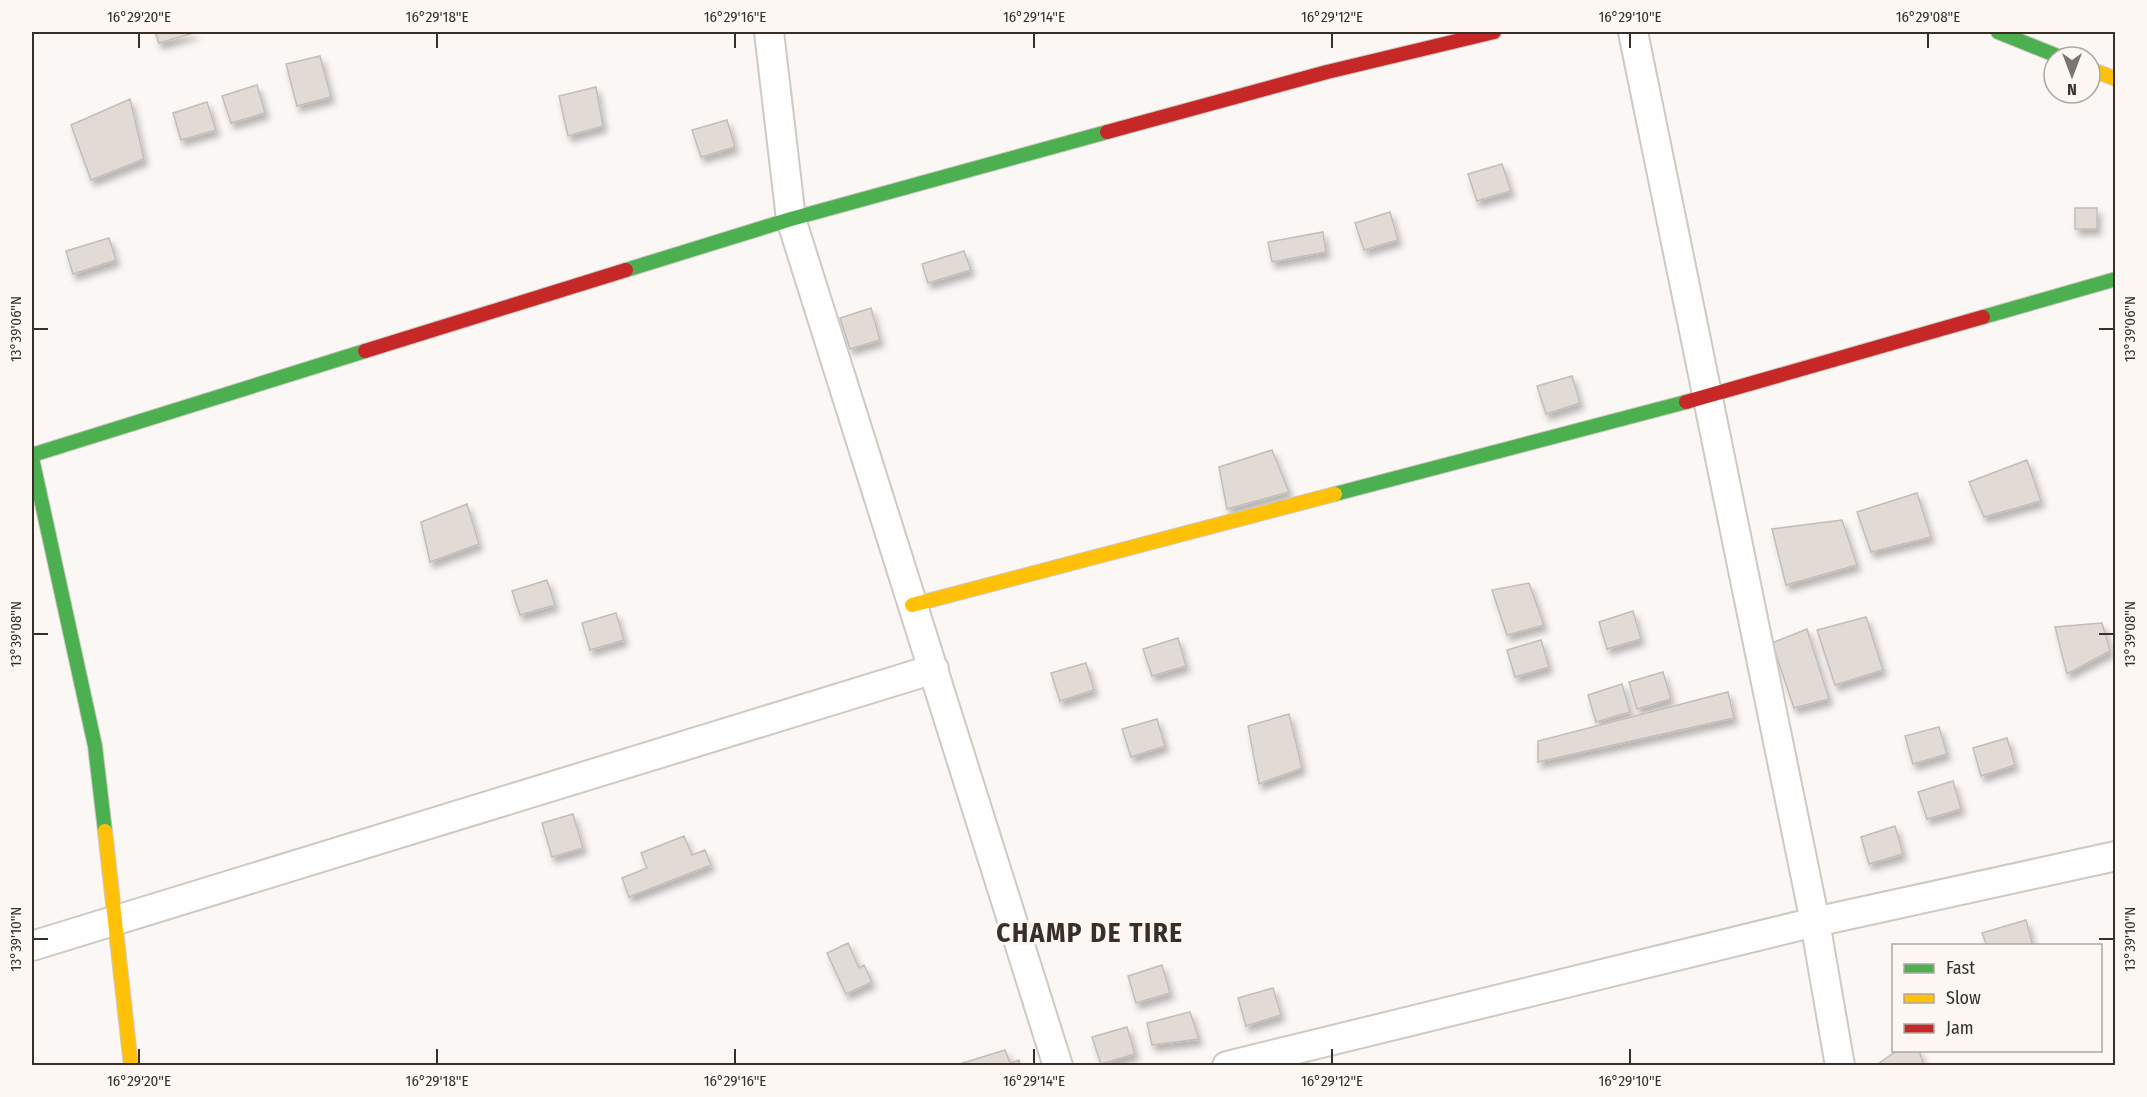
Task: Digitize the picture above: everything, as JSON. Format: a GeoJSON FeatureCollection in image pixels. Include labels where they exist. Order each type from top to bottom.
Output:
{"type":"FeatureCollection","features":[{"type":"Feature","properties":{"kind":"street"},"geometry":{"type":"LineString","coordinates":[[769,32],[790,219],[1058,1065]]}},
{"type":"Feature","properties":{"kind":"street"},"geometry":{"type":"LineString","coordinates":[[131,1065],[95,746],[32,457],[790,219],[1327,72],[1494,32]]}},
{"type":"Feature","properties":{"kind":"street"},"geometry":{"type":"LineString","coordinates":[[1634,32],[1815,922],[1840,1065]]}},
{"type":"Feature","properties":{"kind":"street"},"geometry":{"type":"LineString","coordinates":[[1998,32],[2042,49]]}},
{"type":"Feature","properties":{"kind":"street"},"geometry":{"type":"LineString","coordinates":[[912,605],[1707,397],[2115,279]]}},
{"type":"Feature","properties":{"kind":"street"},"geometry":{"type":"LineString","coordinates":[[32,946],[934,669]]}},
{"type":"Feature","properties":{"kind":"street"},"geometry":{"type":"LineString","coordinates":[[1227,1065],[1815,922],[2115,856]]}},
{"type":"Feature","properties":{"kind":"building"},"geometry":{"type":"Polygon","coordinates":[[[155,32],[193,32],[194,33],[159,43],[155,32]]]}},
{"type":"Feature","properties":{"kind":"building"},"geometry":{"type":"Polygon","coordinates":[[[320,56],[331,97],[297,106],[286,64],[320,56]]]}},
{"type":"Feature","properties":{"kind":"building"},"geometry":{"type":"Polygon","coordinates":[[[257,85],[265,113],[231,123],[222,96],[257,85]]]}},
{"type":"Feature","properties":{"kind":"building"},"geometry":{"type":"Polygon","coordinates":[[[596,87],[603,126],[568,136],[559,96],[596,87]]]}},
{"type":"Feature","properties":{"kind":"building"},"geometry":{"type":"Polygon","coordinates":[[[130,99],[144,159],[91,180],[71,125],[130,99]]]}},
{"type":"Feature","properties":{"kind":"building"},"geometry":{"type":"Polygon","coordinates":[[[207,102],[216,130],[181,140],[173,113],[207,102]]]}},
{"type":"Feature","properties":{"kind":"building"},"geometry":{"type":"Polygon","coordinates":[[[727,120],[735,147],[701,157],[692,130],[727,120]]]}},
{"type":"Feature","properties":{"kind":"building"},"geometry":{"type":"Polygon","coordinates":[[[1502,164],[1511,191],[1477,201],[1468,174],[1502,164]]]}},
{"type":"Feature","properties":{"kind":"building"},"geometry":{"type":"Polygon","coordinates":[[[2075,208],[2097,208],[2097,229],[2075,229],[2075,208]]]}},
{"type":"Feature","properties":{"kind":"building"},"geometry":{"type":"Polygon","coordinates":[[[1390,212],[1398,240],[1364,250],[1355,223],[1390,212]]]}},
{"type":"Feature","properties":{"kind":"building"},"geometry":{"type":"Polygon","coordinates":[[[1323,232],[1326,252],[1272,262],[1268,242],[1323,232]]]}},
{"type":"Feature","properties":{"kind":"building"},"geometry":{"type":"Polygon","coordinates":[[[109,238],[116,260],[73,274],[66,251],[109,238]]]}},
{"type":"Feature","properties":{"kind":"building"},"geometry":{"type":"Polygon","coordinates":[[[964,251],[971,270],[928,283],[922,264],[964,251]]]}},
{"type":"Feature","properties":{"kind":"building"},"geometry":{"type":"Polygon","coordinates":[[[871,308],[880,340],[850,349],[840,318],[871,308]]]}},
{"type":"Feature","properties":{"kind":"building"},"geometry":{"type":"Polygon","coordinates":[[[1572,376],[1580,403],[1546,414],[1537,386],[1572,376]]]}},
{"type":"Feature","properties":{"kind":"building"},"geometry":{"type":"Polygon","coordinates":[[[1272,450],[1289,492],[1227,509],[1219,467],[1272,450]]]}},
{"type":"Feature","properties":{"kind":"building"},"geometry":{"type":"Polygon","coordinates":[[[2027,460],[2041,501],[1984,517],[1969,482],[2027,460]]]}},
{"type":"Feature","properties":{"kind":"building"},"geometry":{"type":"Polygon","coordinates":[[[1917,493],[1931,537],[1871,552],[1857,512],[1917,493]]]}},
{"type":"Feature","properties":{"kind":"building"},"geometry":{"type":"Polygon","coordinates":[[[467,504],[479,544],[430,562],[421,522],[467,504]]]}},
{"type":"Feature","properties":{"kind":"building"},"geometry":{"type":"Polygon","coordinates":[[[1842,520],[1857,565],[1786,585],[1772,529],[1842,520]]]}},
{"type":"Feature","properties":{"kind":"building"},"geometry":{"type":"Polygon","coordinates":[[[547,580],[555,605],[520,615],[512,591],[547,580]]]}},
{"type":"Feature","properties":{"kind":"building"},"geometry":{"type":"Polygon","coordinates":[[[1529,583],[1544,625],[1507,635],[1492,590],[1529,583]]]}},
{"type":"Feature","properties":{"kind":"building"},"geometry":{"type":"Polygon","coordinates":[[[1633,611],[1641,639],[1607,649],[1599,622],[1633,611]]]}},
{"type":"Feature","properties":{"kind":"building"},"geometry":{"type":"Polygon","coordinates":[[[616,613],[624,640],[590,650],[582,623],[616,613]]]}},
{"type":"Feature","properties":{"kind":"building"},"geometry":{"type":"Polygon","coordinates":[[[1866,617],[1883,670],[1835,685],[1817,630],[1866,617]]]}},
{"type":"Feature","properties":{"kind":"building"},"geometry":{"type":"Polygon","coordinates":[[[2102,623],[2110,651],[2067,674],[2055,627],[2102,623]]]}},
{"type":"Feature","properties":{"kind":"building"},"geometry":{"type":"Polygon","coordinates":[[[1807,629],[1829,699],[1794,708],[1772,643],[1807,629]]]}},
{"type":"Feature","properties":{"kind":"building"},"geometry":{"type":"Polygon","coordinates":[[[1178,638],[1186,666],[1152,676],[1143,649],[1178,638]]]}},
{"type":"Feature","properties":{"kind":"building"},"geometry":{"type":"Polygon","coordinates":[[[1541,640],[1549,667],[1515,677],[1507,650],[1541,640]]]}},
{"type":"Feature","properties":{"kind":"building"},"geometry":{"type":"Polygon","coordinates":[[[1086,663],[1094,690],[1060,701],[1051,673],[1086,663]]]}},
{"type":"Feature","properties":{"kind":"building"},"geometry":{"type":"Polygon","coordinates":[[[1663,672],[1671,699],[1637,709],[1629,682],[1663,672]]]}},
{"type":"Feature","properties":{"kind":"building"},"geometry":{"type":"Polygon","coordinates":[[[1622,684],[1630,712],[1596,722],[1588,695],[1622,684]]]}},
{"type":"Feature","properties":{"kind":"building"},"geometry":{"type":"Polygon","coordinates":[[[1728,692],[1734,718],[1538,762],[1538,741],[1728,692]]]}},
{"type":"Feature","properties":{"kind":"building"},"geometry":{"type":"Polygon","coordinates":[[[1289,714],[1302,768],[1259,784],[1248,726],[1289,714]]]}},
{"type":"Feature","properties":{"kind":"building"},"geometry":{"type":"Polygon","coordinates":[[[1157,719],[1165,746],[1131,757],[1122,729],[1157,719]]]}},
{"type":"Feature","properties":{"kind":"building"},"geometry":{"type":"Polygon","coordinates":[[[1939,727],[1947,754],[1913,764],[1905,736],[1939,727]]]}},
{"type":"Feature","properties":{"kind":"building"},"geometry":{"type":"Polygon","coordinates":[[[2007,738],[2015,765],[1981,776],[1973,748],[2007,738]]]}},
{"type":"Feature","properties":{"kind":"building"},"geometry":{"type":"Polygon","coordinates":[[[1953,781],[1961,809],[1927,819],[1918,792],[1953,781]]]}},
{"type":"Feature","properties":{"kind":"building"},"geometry":{"type":"Polygon","coordinates":[[[573,814],[583,848],[552,857],[542,823],[573,814]]]}},
{"type":"Feature","properties":{"kind":"building"},"geometry":{"type":"Polygon","coordinates":[[[1895,826],[1903,854],[1869,864],[1861,837],[1895,826]]]}},
{"type":"Feature","properties":{"kind":"building"},"geometry":{"type":"Polygon","coordinates":[[[684,836],[692,855],[705,850],[711,865],[629,897],[622,878],[647,868],[641,853],[684,836]]]}},
{"type":"Feature","properties":{"kind":"building"},"geometry":{"type":"Polygon","coordinates":[[[2026,920],[2032,944],[1986,944],[1982,933],[2026,920]]]}},
{"type":"Feature","properties":{"kind":"building"},"geometry":{"type":"Polygon","coordinates":[[[848,943],[859,968],[864,965],[872,982],[846,994],[827,953],[848,943]]]}},
{"type":"Feature","properties":{"kind":"building"},"geometry":{"type":"Polygon","coordinates":[[[1162,965],[1170,993],[1136,1003],[1128,976],[1162,965]]]}},
{"type":"Feature","properties":{"kind":"building"},"geometry":{"type":"Polygon","coordinates":[[[1273,988],[1281,1015],[1246,1026],[1238,998],[1273,988]]]}},
{"type":"Feature","properties":{"kind":"building"},"geometry":{"type":"Polygon","coordinates":[[[1190,1012],[1199,1039],[1152,1045],[1147,1023],[1190,1012]]]}},
{"type":"Feature","properties":{"kind":"building"},"geometry":{"type":"Polygon","coordinates":[[[1127,1027],[1135,1054],[1101,1064],[1092,1037],[1127,1027]]]}},
{"type":"Feature","properties":{"kind":"building"},"geometry":{"type":"Polygon","coordinates":[[[1005,1050],[1010,1063],[1019,1060],[1020,1066],[953,1066],[1005,1050]]]}},
{"type":"Feature","properties":{"kind":"building"},"geometry":{"type":"Polygon","coordinates":[[[1895,1052],[1920,1052],[1924,1066],[1875,1066],[1895,1052]]]}},
{"type":"Feature","properties":{"kind":"traffic: fast"},"geometry":{"type":"LineString","coordinates":[[1998,32],[2042,50]]}},
{"type":"Feature","properties":{"kind":"traffic: fast"},"geometry":{"type":"LineString","coordinates":[[626,270],[791,219],[1107,132]]}},
{"type":"Feature","properties":{"kind":"traffic: fast"},"geometry":{"type":"LineString","coordinates":[[1983,317],[2116,279]]}},
{"type":"Feature","properties":{"kind":"traffic: fast"},"geometry":{"type":"LineString","coordinates":[[32,455],[365,351]]}},
{"type":"Feature","properties":{"kind":"traffic: fast"},"geometry":{"type":"LineString","coordinates":[[1335,494],[1686,402]]}},
{"type":"Feature","properties":{"kind":"traffic: fast"},"geometry":{"type":"LineString","coordinates":[[32,458],[95,746],[105,831]]}},
{"type":"Feature","properties":{"kind":"traffic: slow"},"geometry":{"type":"LineString","coordinates":[[2102,74],[2116,79]]}},
{"type":"Feature","properties":{"kind":"traffic: slow"},"geometry":{"type":"LineString","coordinates":[[912,605],[1335,494]]}},
{"type":"Feature","properties":{"kind":"traffic: slow"},"geometry":{"type":"LineString","coordinates":[[105,831],[131,1066]]}},
{"type":"Feature","properties":{"kind":"traffic: jam"},"geometry":{"type":"LineString","coordinates":[[1107,132],[1327,72],[1494,32]]}},
{"type":"Feature","properties":{"kind":"traffic: jam"},"geometry":{"type":"LineString","coordinates":[[365,351],[626,270]]}},
{"type":"Feature","properties":{"kind":"traffic: jam"},"geometry":{"type":"LineString","coordinates":[[1686,402],[1983,317]]}},
{"type":"Feature","properties":{"kind":"district","name":"CHAMP DE TIRE"},"geometry":{"type":"Point","coordinates":[1090,933]}}]}
